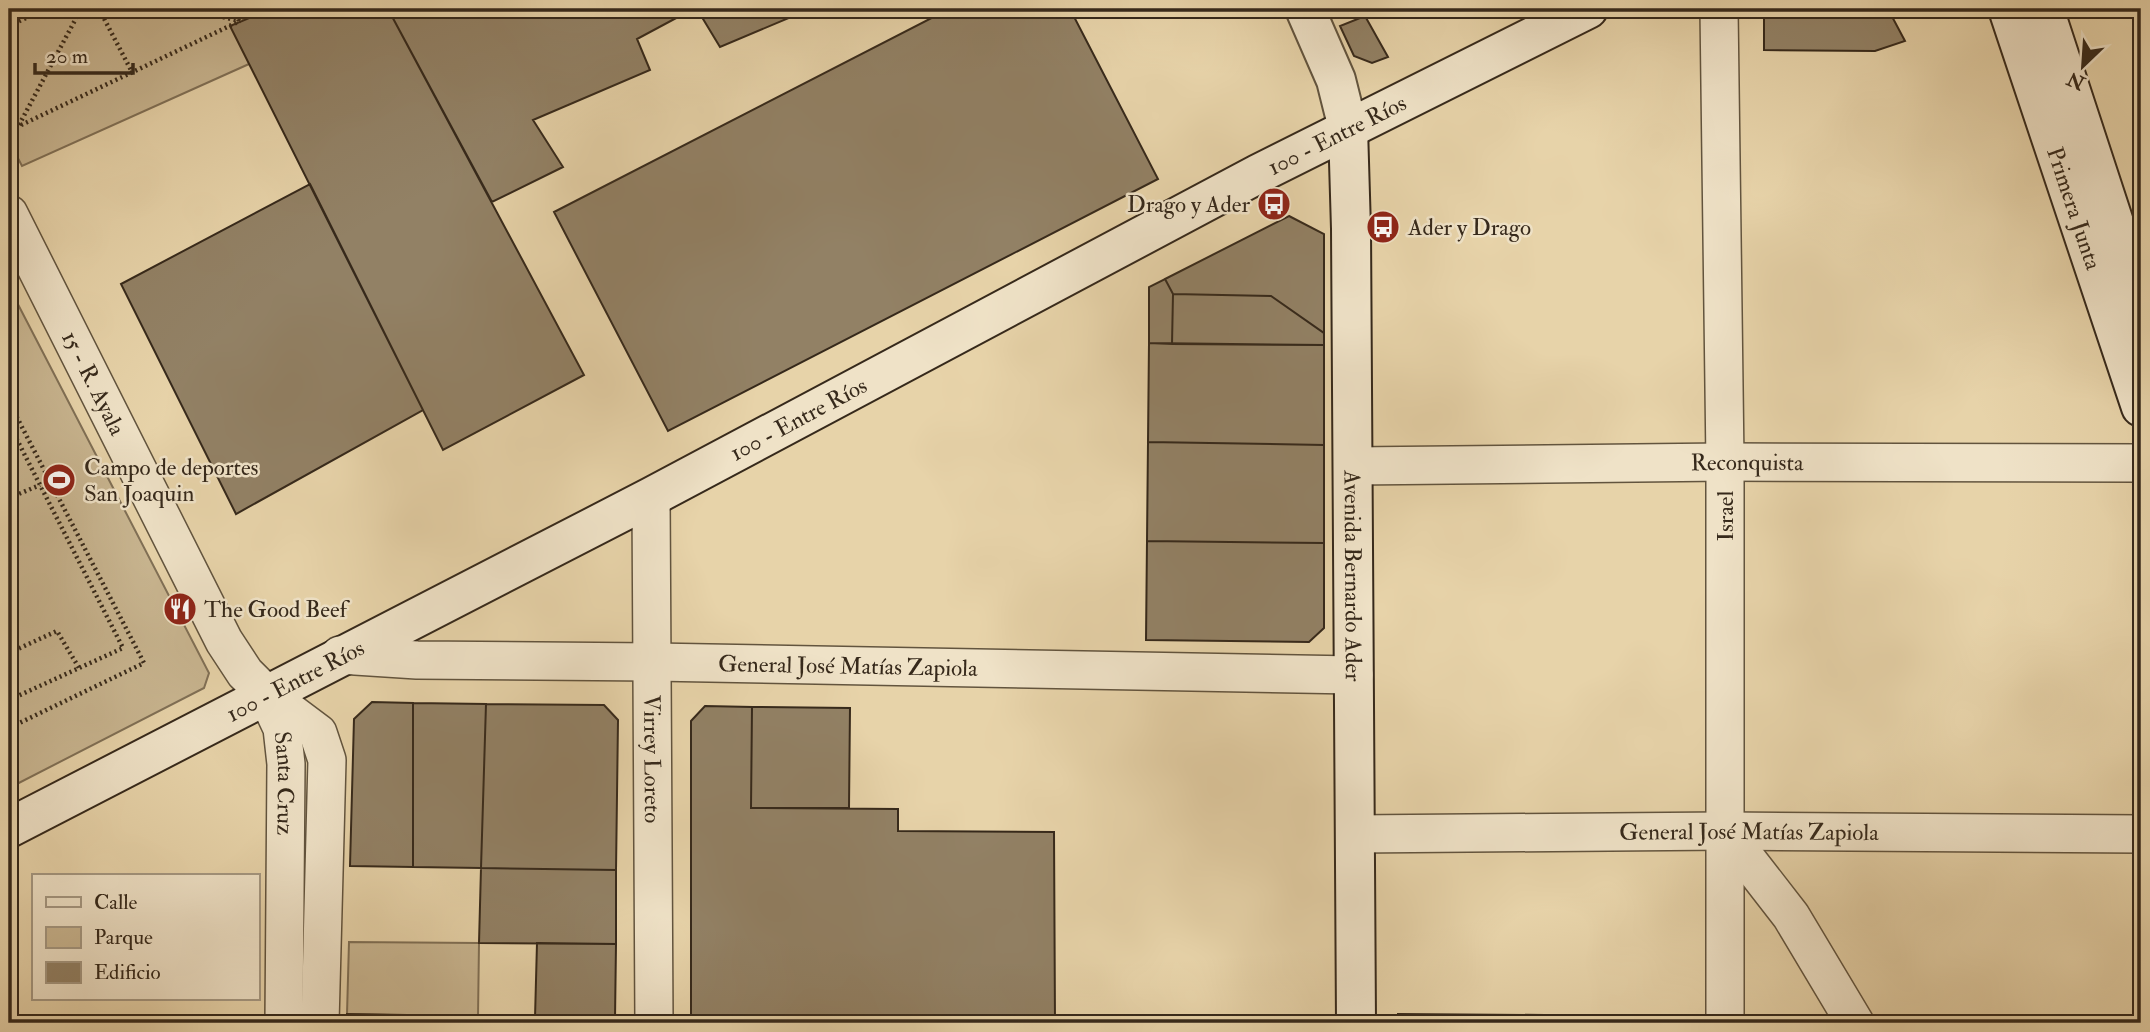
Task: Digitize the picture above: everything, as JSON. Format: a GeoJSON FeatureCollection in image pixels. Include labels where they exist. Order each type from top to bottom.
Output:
{"type":"FeatureCollection","features":[{"type":"Feature","properties":{"kind":"main road","name":"Avenida Bernardo Ader"},"geometry":{"type":"LineString","coordinates":[[1305,9],[1336,80],[1348,128],[1356,1023]]}},
{"type":"Feature","properties":{"kind":"main road","name":"100 - Entre Ríos"},"geometry":{"type":"LineString","coordinates":[[9,828],[651,497],[1348,128],[1588,9]]}},
{"type":"Feature","properties":{"kind":"main road","name":"Primera Junta"},"geometry":{"type":"LineString","coordinates":[[2008,9],[2141,407]]}},
{"type":"Feature","properties":{"kind":"main road"},"geometry":{"type":"LineString","coordinates":[[2044,9],[2141,305]]}},
{"type":"Feature","properties":{"kind":"street","name":"Israel"},"geometry":{"type":"LineString","coordinates":[[1719,9],[1725,462],[1725,1023]]}},
{"type":"Feature","properties":{"kind":"street","name":"15 - R. Ayala"},"geometry":{"type":"LineString","coordinates":[[9,214],[224,641],[245,673],[266,694]]}},
{"type":"Feature","properties":{"kind":"street","name":"Reconquista"},"geometry":{"type":"LineString","coordinates":[[1353,466],[1725,462],[2141,463]]}},
{"type":"Feature","properties":{"kind":"street","name":"Virrey Loreto"},"geometry":{"type":"LineString","coordinates":[[651,497],[654,1023]]}},
{"type":"Feature","properties":{"kind":"street","name":"General José Matías Zapiola"},"geometry":{"type":"LineString","coordinates":[[340,655],[417,660],[1354,675]]}},
{"type":"Feature","properties":{"kind":"street","name":"Santa Cruz"},"geometry":{"type":"LineString","coordinates":[[266,694],[282,728],[286,764],[284,1023]]}},
{"type":"Feature","properties":{"kind":"street","name":"Santa Cruz"},"geometry":{"type":"LineString","coordinates":[[266,694],[318,733],[327,760],[320,1023]]}},
{"type":"Feature","properties":{"kind":"street","name":"General José Matías Zapiola"},"geometry":{"type":"LineString","coordinates":[[1355,834],[1725,831],[2141,834]]}},
{"type":"Feature","properties":{"kind":"street"},"geometry":{"type":"LineString","coordinates":[[1725,831],[1791,916],[1855,1023]]}},
{"type":"Feature","properties":{"kind":"path"},"geometry":{"type":"LineString","coordinates":[[9,26],[45,9]]}},
{"type":"Feature","properties":{"kind":"path"},"geometry":{"type":"LineString","coordinates":[[19,126],[81,9]]}},
{"type":"Feature","properties":{"kind":"path"},"geometry":{"type":"LineString","coordinates":[[99,9],[132,72]]}},
{"type":"Feature","properties":{"kind":"path"},"geometry":{"type":"LineString","coordinates":[[191,9],[240,21]]}},
{"type":"Feature","properties":{"kind":"path"},"geometry":{"type":"LineString","coordinates":[[234,9],[240,21]]}},
{"type":"Feature","properties":{"kind":"path"},"geometry":{"type":"LineString","coordinates":[[19,126],[240,21]]}},
{"type":"Feature","properties":{"kind":"path"},"geometry":{"type":"LineString","coordinates":[[9,109],[19,126]]}},
{"type":"Feature","properties":{"kind":"path"},"geometry":{"type":"LineString","coordinates":[[9,402],[144,663],[9,728]]}},
{"type":"Feature","properties":{"kind":"path"},"geometry":{"type":"LineString","coordinates":[[9,424],[123,648],[9,699]]}},
{"type":"Feature","properties":{"kind":"path"},"geometry":{"type":"LineString","coordinates":[[9,498],[40,485]]}},
{"type":"Feature","properties":{"kind":"path"},"geometry":{"type":"LineString","coordinates":[[9,653],[57,631],[79,668]]}},
{"type":"Feature","properties":{"kind":"green space"},"geometry":{"type":"Polygon","coordinates":[[[9,9],[238,9],[249,33],[249,64],[22,166],[9,141],[9,9]]]}},
{"type":"Feature","properties":{"kind":"green space","name":"Campo de deportes San Joaquin"},"geometry":{"type":"Polygon","coordinates":[[[9,287],[209,673],[204,688],[9,788],[9,287]]]}},
{"type":"Feature","properties":{"kind":"green space"},"geometry":{"type":"Polygon","coordinates":[[[349,942],[479,943],[478,1017],[347,1014],[349,942]]]}},
{"type":"Feature","properties":{"kind":"building"},"geometry":{"type":"Polygon","coordinates":[[[271,9],[388,9],[584,375],[443,450],[230,26],[271,9]]]}},
{"type":"Feature","properties":{"kind":"building"},"geometry":{"type":"Polygon","coordinates":[[[388,9],[693,9],[637,39],[650,70],[533,120],[563,167],[492,202],[388,9]]]}},
{"type":"Feature","properties":{"kind":"building"},"geometry":{"type":"Polygon","coordinates":[[[697,9],[810,9],[720,47],[697,9]]]}},
{"type":"Feature","properties":{"kind":"building"},"geometry":{"type":"Polygon","coordinates":[[[949,9],[1070,9],[1158,179],[668,431],[554,212],[949,9]]]}},
{"type":"Feature","properties":{"kind":"building"},"geometry":{"type":"Polygon","coordinates":[[[1764,9],[1888,9],[1905,41],[1875,51],[1764,50],[1764,9]]]}},
{"type":"Feature","properties":{"kind":"building"},"geometry":{"type":"Polygon","coordinates":[[[1365,16],[1388,57],[1372,63],[1354,56],[1340,26],[1365,16]]]}},
{"type":"Feature","properties":{"kind":"building"},"geometry":{"type":"Polygon","coordinates":[[[310,184],[423,410],[236,514],[121,284],[310,184]]]}},
{"type":"Feature","properties":{"kind":"building"},"geometry":{"type":"Polygon","coordinates":[[[1289,216],[1324,234],[1324,333],[1271,296],[1173,294],[1165,279],[1289,216]]]}},
{"type":"Feature","properties":{"kind":"building"},"geometry":{"type":"Polygon","coordinates":[[[1165,279],[1173,294],[1172,344],[1149,343],[1149,287],[1165,279]]]}},
{"type":"Feature","properties":{"kind":"building"},"geometry":{"type":"Polygon","coordinates":[[[1173,294],[1271,296],[1324,333],[1324,345],[1172,344],[1173,294]]]}},
{"type":"Feature","properties":{"kind":"building"},"geometry":{"type":"Polygon","coordinates":[[[1149,343],[1324,345],[1324,445],[1148,442],[1149,343]]]}},
{"type":"Feature","properties":{"kind":"building"},"geometry":{"type":"Polygon","coordinates":[[[1148,442],[1324,445],[1324,543],[1147,541],[1148,442]]]}},
{"type":"Feature","properties":{"kind":"building"},"geometry":{"type":"Polygon","coordinates":[[[1147,541],[1324,543],[1324,628],[1309,642],[1146,640],[1147,541]]]}},
{"type":"Feature","properties":{"kind":"building"},"geometry":{"type":"Polygon","coordinates":[[[372,702],[413,703],[413,867],[350,866],[354,719],[372,702]]]}},
{"type":"Feature","properties":{"kind":"building"},"geometry":{"type":"Polygon","coordinates":[[[413,703],[486,704],[481,868],[413,867],[413,703]]]}},
{"type":"Feature","properties":{"kind":"building"},"geometry":{"type":"Polygon","coordinates":[[[486,704],[604,705],[618,720],[616,870],[481,868],[486,704]]]}},
{"type":"Feature","properties":{"kind":"building"},"geometry":{"type":"Polygon","coordinates":[[[705,706],[752,707],[751,808],[898,809],[898,831],[1054,832],[1055,1023],[691,1023],[691,721],[705,706]]]}},
{"type":"Feature","properties":{"kind":"building"},"geometry":{"type":"Polygon","coordinates":[[[752,707],[850,708],[849,808],[751,808],[752,707]]]}},
{"type":"Feature","properties":{"kind":"building"},"geometry":{"type":"Polygon","coordinates":[[[481,868],[616,870],[616,944],[479,943],[481,868]]]}},
{"type":"Feature","properties":{"kind":"building"},"geometry":{"type":"Polygon","coordinates":[[[537,943],[616,944],[615,1019],[535,1018],[537,943]]]}},
{"type":"Feature","properties":{"kind":"building"},"geometry":{"type":"Polygon","coordinates":[[[347,1014],[406,1015],[406,1023],[347,1023],[347,1014]]]}},
{"type":"Feature","properties":{"kind":"building"},"geometry":{"type":"Polygon","coordinates":[[[1398,1014],[1544,1015],[1544,1023],[1398,1023],[1398,1014]]]}},
{"type":"Feature","properties":{"kind":"building"},"geometry":{"type":"Polygon","coordinates":[[[1544,1015],[1692,1017],[1692,1023],[1544,1023],[1544,1015]]]}},
{"type":"Feature","properties":{"kind":"building"},"geometry":{"type":"Polygon","coordinates":[[[478,1017],[615,1019],[615,1023],[478,1023],[478,1017]]]}},
{"type":"Feature","properties":{"kind":"place","name":"Drago y Ader"},"geometry":{"type":"Point","coordinates":[1274,204]}},
{"type":"Feature","properties":{"kind":"place","name":"Ader y Drago"},"geometry":{"type":"Point","coordinates":[1383,227]}},
{"type":"Feature","properties":{"kind":"place","name":"Campo de deportes San Joaquin"},"geometry":{"type":"Point","coordinates":[59,480]}},
{"type":"Feature","properties":{"kind":"place","name":"The Good Beef"},"geometry":{"type":"Point","coordinates":[180,609]}}]}
